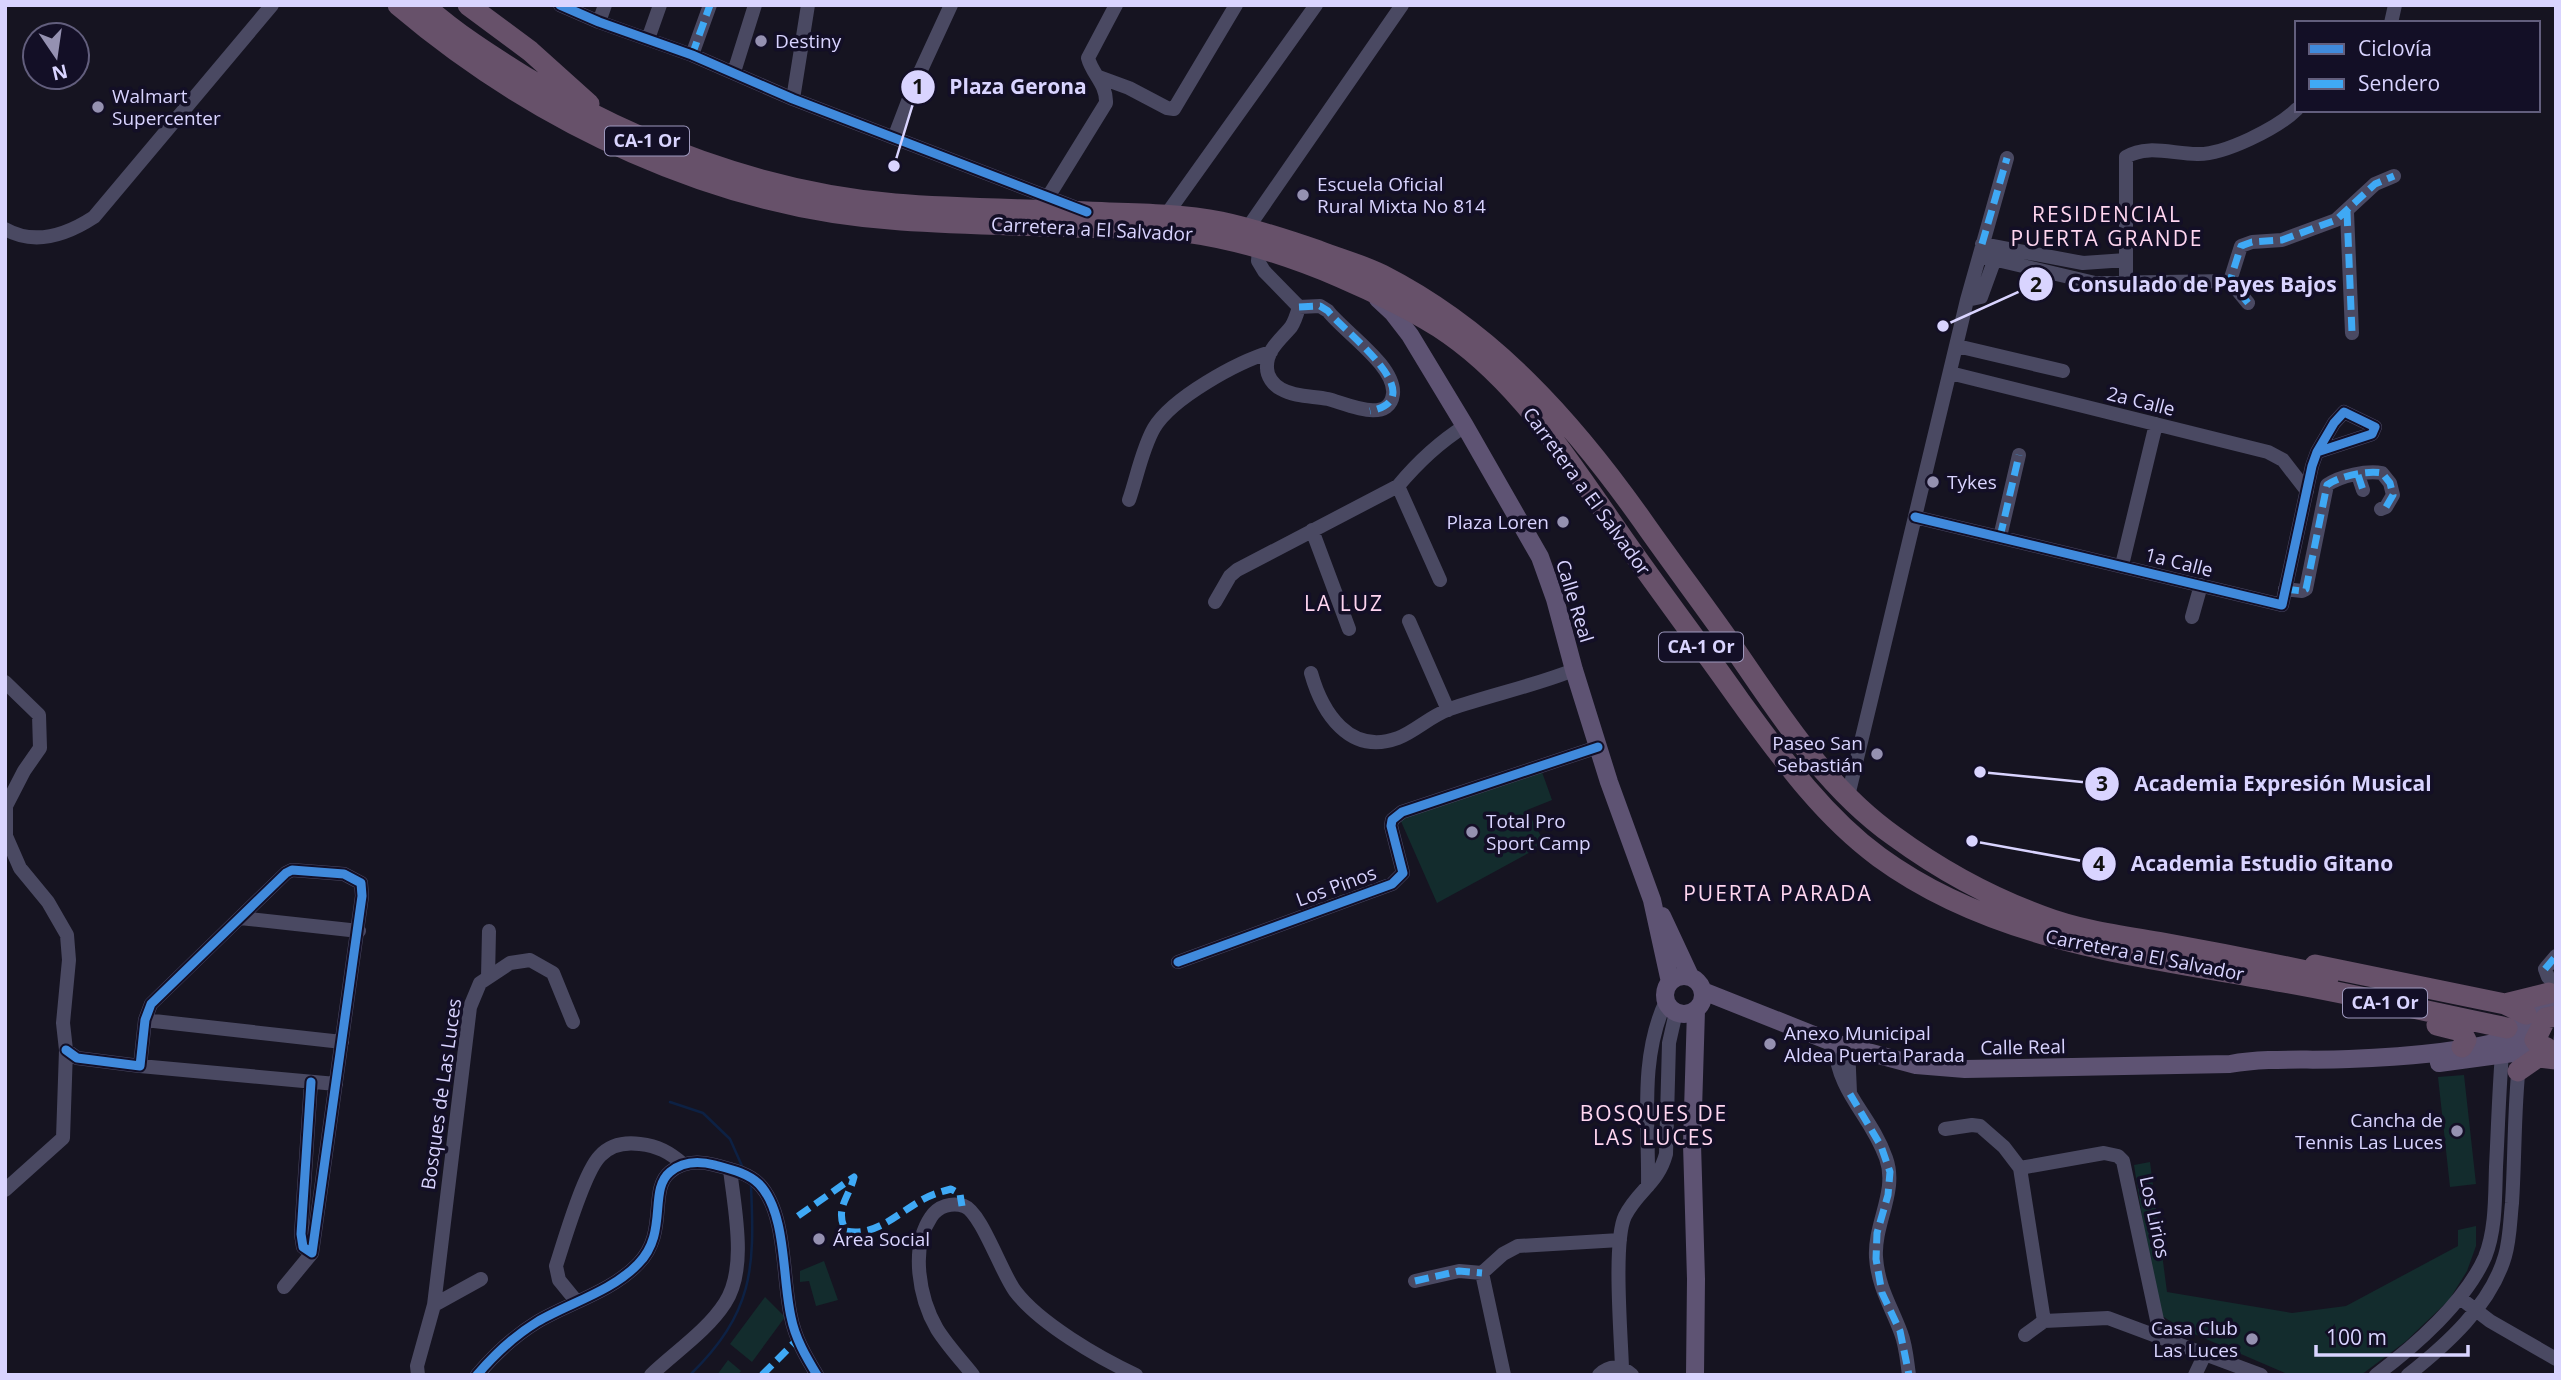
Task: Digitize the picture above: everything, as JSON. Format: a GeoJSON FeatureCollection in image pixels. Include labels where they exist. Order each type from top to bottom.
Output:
{"type":"FeatureCollection","features":[{"type":"Feature","properties":{"kind":"highway","name":"Carretera a El Salvador"},"geometry":{"type":"LineString","coordinates":[[398,5],[462,55],[568,120],[602,138],[725,188],[841,215],[899,220],[1143,229],[1221,239],[1286,258],[1364,288],[1418,328],[1448,333],[1494,371],[1526,406],[1578,473],[1780,756],[1825,809],[1878,856],[1907,876],[1948,898],[2036,932],[2087,946],[2289,975]]}},
{"type":"Feature","properties":{"kind":"highway","name":"Carretera a El Salvador"},"geometry":{"type":"LineString","coordinates":[[424,5],[504,64],[614,127],[731,173],[839,198],[900,205],[1040,203],[1087,212],[1166,215],[1219,222],[1313,249],[1383,276],[1456,321],[1527,379],[1602,463],[1793,732],[1825,772],[1873,821],[1921,855],[1958,878],[2041,916],[2527,1035]]}},
{"type":"Feature","properties":{"kind":"highway"},"geometry":{"type":"LineString","coordinates":[[467,5],[530,51],[614,127]]}},
{"type":"Feature","properties":{"kind":"highway"},"geometry":{"type":"LineString","coordinates":[[2289,975],[2350,1004],[2461,1031],[2466,1040],[2458,1052]]}},
{"type":"Feature","properties":{"kind":"highway"},"geometry":{"type":"LineString","coordinates":[[2527,1035],[2554,993]]}},
{"type":"Feature","properties":{"kind":"main road","name":"Calle Real"},"geometry":{"type":"LineString","coordinates":[[1418,328],[1465,426],[1540,557],[1598,747],[1652,900],[1670,982]]}},
{"type":"Feature","properties":{"kind":"main road","name":"Calle Real"},"geometry":{"type":"LineString","coordinates":[[1652,900],[1666,922],[1690,976]]}},
{"type":"Feature","properties":{"kind":"main road"},"geometry":{"type":"LineString","coordinates":[[1684,1013],[1702,1002],[1703,991],[1699,982],[1690,976],[1679,976],[1670,982],[1665,991],[1684,1013],[1694,1074],[1692,1144],[1696,1279],[1695,1375]]}},
{"type":"Feature","properties":{"kind":"main road","name":"Calle Real"},"geometry":{"type":"LineString","coordinates":[[1703,991],[1841,1045],[1916,1065],[1965,1069],[2230,1064],[2261,1059],[2347,1059],[2458,1052],[2527,1035]]}},
{"type":"Feature","properties":{"kind":"main road"},"geometry":{"type":"LineString","coordinates":[[2527,1035],[2554,993]]}},
{"type":"Feature","properties":{"kind":"main road"},"geometry":{"type":"LineString","coordinates":[[2458,1052],[2515,1045],[2532,1018],[2554,993]]}},
{"type":"Feature","properties":{"kind":"main road"},"geometry":{"type":"LineString","coordinates":[[1684,1013],[1703,1011],[1711,1002],[1729,1000]]}},
{"type":"Feature","properties":{"kind":"main road","name":"Calle Real"},"geometry":{"type":"LineString","coordinates":[[2230,1064],[2260,1069],[2406,1066],[2527,1035]]}},
{"type":"Feature","properties":{"kind":"street"},"geometry":{"type":"LineString","coordinates":[[5,229],[29,237],[49,237],[81,226],[94,217],[272,5]]}},
{"type":"Feature","properties":{"kind":"street"},"geometry":{"type":"LineString","coordinates":[[561,5],[599,22],[692,55],[793,99],[894,138],[1040,203],[1106,103],[1106,94],[1099,77],[1089,62],[1090,53],[1116,5]]}},
{"type":"Feature","properties":{"kind":"street"},"geometry":{"type":"LineString","coordinates":[[599,22],[606,5]]}},
{"type":"Feature","properties":{"kind":"street"},"geometry":{"type":"LineString","coordinates":[[648,39],[660,5]]}},
{"type":"Feature","properties":{"kind":"street"},"geometry":{"type":"LineString","coordinates":[[692,55],[710,5]]}},
{"type":"Feature","properties":{"kind":"street"},"geometry":{"type":"LineString","coordinates":[[734,72],[755,5]]}},
{"type":"Feature","properties":{"kind":"street"},"geometry":{"type":"LineString","coordinates":[[793,99],[808,5]]}},
{"type":"Feature","properties":{"kind":"street"},"geometry":{"type":"LineString","coordinates":[[894,138],[929,50],[951,5]]}},
{"type":"Feature","properties":{"kind":"street"},"geometry":{"type":"LineString","coordinates":[[1099,77],[1174,109],[1236,5]]}},
{"type":"Feature","properties":{"kind":"street"},"geometry":{"type":"LineString","coordinates":[[1166,215],[1316,5]]}},
{"type":"Feature","properties":{"kind":"street"},"geometry":{"type":"LineString","coordinates":[[1247,229],[1402,5]]}},
{"type":"Feature","properties":{"kind":"street"},"geometry":{"type":"LineString","coordinates":[[2126,281],[2126,157],[2142,150],[2204,154],[2236,145],[2271,127],[2295,110]]}},
{"type":"Feature","properties":{"kind":"street"},"geometry":{"type":"LineString","coordinates":[[1848,796],[1967,300],[2007,158]]}},
{"type":"Feature","properties":{"kind":"street"},"geometry":{"type":"LineString","coordinates":[[2230,281],[2241,246],[2252,242],[2282,240],[2336,220],[2375,184],[2395,176]]}},
{"type":"Feature","properties":{"kind":"street"},"geometry":{"type":"LineString","coordinates":[[2347,212],[2352,332]]}},
{"type":"Feature","properties":{"kind":"street"},"geometry":{"type":"LineString","coordinates":[[1259,249],[1258,261],[1264,271],[1299,307]]}},
{"type":"Feature","properties":{"kind":"street"},"geometry":{"type":"LineString","coordinates":[[1981,250],[2083,262],[2126,260]]}},
{"type":"Feature","properties":{"kind":"street"},"geometry":{"type":"LineString","coordinates":[[1997,253],[2083,282],[2105,284],[2126,281],[2230,281]]}},
{"type":"Feature","properties":{"kind":"street"},"geometry":{"type":"LineString","coordinates":[[1967,300],[1981,297],[1997,253]]}},
{"type":"Feature","properties":{"kind":"street"},"geometry":{"type":"LineString","coordinates":[[1278,283],[1286,258]]}},
{"type":"Feature","properties":{"kind":"street"},"geometry":{"type":"LineString","coordinates":[[2230,281],[2248,303]]}},
{"type":"Feature","properties":{"kind":"street"},"geometry":{"type":"LineString","coordinates":[[1320,306],[1328,311],[1381,363],[1393,385],[1393,396],[1389,404],[1370,411],[1279,389],[1269,376],[1267,366],[1270,352],[1292,325],[1299,307],[1320,306]]}},
{"type":"Feature","properties":{"kind":"street"},"geometry":{"type":"LineString","coordinates":[[1957,346],[2063,371]]}},
{"type":"Feature","properties":{"kind":"street"},"geometry":{"type":"LineString","coordinates":[[1129,500],[1153,429],[1168,411],[1233,368],[1270,352]]}},
{"type":"Feature","properties":{"kind":"street","name":"2a Calle"},"geometry":{"type":"LineString","coordinates":[[1950,373],[2276,455],[2307,491]]}},
{"type":"Feature","properties":{"kind":"street"},"geometry":{"type":"LineString","coordinates":[[2122,565],[2156,424]]}},
{"type":"Feature","properties":{"kind":"street"},"geometry":{"type":"LineString","coordinates":[[1215,602],[1230,576],[1237,570],[1398,486],[1415,464],[1465,426]]}},
{"type":"Feature","properties":{"kind":"street"},"geometry":{"type":"LineString","coordinates":[[2317,452],[2286,589],[2306,589],[2328,485],[2336,479],[2360,482],[2375,472],[2382,473],[2387,478],[2393,495],[2386,507],[2381,509]]}},
{"type":"Feature","properties":{"kind":"street"},"geometry":{"type":"LineString","coordinates":[[2000,537],[2019,455]]}},
{"type":"Feature","properties":{"kind":"street"},"geometry":{"type":"LineString","coordinates":[[1398,486],[1440,580]]}},
{"type":"Feature","properties":{"kind":"street","name":"1a Calle"},"geometry":{"type":"LineString","coordinates":[[1915,517],[2282,605],[2286,589]]}},
{"type":"Feature","properties":{"kind":"street"},"geometry":{"type":"LineString","coordinates":[[1312,530],[1349,629]]}},
{"type":"Feature","properties":{"kind":"street"},"geometry":{"type":"LineString","coordinates":[[2192,617],[2201,585]]}},
{"type":"Feature","properties":{"kind":"street"},"geometry":{"type":"LineString","coordinates":[[1409,621],[1448,710]]}},
{"type":"Feature","properties":{"kind":"street"},"geometry":{"type":"LineString","coordinates":[[1311,673],[1317,692],[1329,714],[1352,737],[1385,741],[1399,738],[1426,720],[1448,710],[1574,670]]}},
{"type":"Feature","properties":{"kind":"street"},"geometry":{"type":"LineString","coordinates":[[5,682],[39,715],[40,748],[23,771],[6,806],[6,836],[20,868],[48,902],[67,935],[69,960],[63,1023],[63,1139],[5,1190]]}},
{"type":"Feature","properties":{"kind":"street","name":"Los Pinos"},"geometry":{"type":"LineString","coordinates":[[1178,962],[1392,884],[1403,873],[1391,826],[1392,820],[1402,812],[1598,747]]}},
{"type":"Feature","properties":{"kind":"street"},"geometry":{"type":"LineString","coordinates":[[140,1066],[145,1020],[151,1004],[286,873],[292,870],[344,874],[360,883],[362,896],[359,932],[312,1253],[284,1287]]}},
{"type":"Feature","properties":{"kind":"street"},"geometry":{"type":"LineString","coordinates":[[240,918],[359,932]]}},
{"type":"Feature","properties":{"kind":"street"},"geometry":{"type":"LineString","coordinates":[[488,977],[489,931]]}},
{"type":"Feature","properties":{"kind":"street"},"geometry":{"type":"LineString","coordinates":[[2554,993],[2545,969],[2556,956]]}},
{"type":"Feature","properties":{"kind":"street"},"geometry":{"type":"LineString","coordinates":[[488,977],[510,963],[530,960],[553,973],[573,1022]]}},
{"type":"Feature","properties":{"kind":"street","name":"Bosques de Las Luces"},"geometry":{"type":"LineString","coordinates":[[418,1375],[417,1366],[435,1305],[470,1007],[480,983],[488,977]]}},
{"type":"Feature","properties":{"kind":"street"},"geometry":{"type":"LineString","coordinates":[[1648,1186],[1647,1084],[1656,1028],[1684,1013]]}},
{"type":"Feature","properties":{"kind":"street"},"geometry":{"type":"LineString","coordinates":[[1599,1375],[1607,1368],[1627,1371],[1620,1240],[1625,1216],[1662,1170],[1666,1154],[1669,1043],[1684,1013]]}},
{"type":"Feature","properties":{"kind":"street"},"geometry":{"type":"LineString","coordinates":[[145,1020],[342,1042]]}},
{"type":"Feature","properties":{"kind":"street"},"geometry":{"type":"LineString","coordinates":[[2398,1357],[2416,1372],[2475,1312],[2497,1276],[2505,1256],[2510,1229],[2517,1114],[2527,1035]]}},
{"type":"Feature","properties":{"kind":"street"},"geometry":{"type":"LineString","coordinates":[[2376,1375],[2460,1298],[2485,1257],[2495,1191],[2498,1114],[2527,1035]]}},
{"type":"Feature","properties":{"kind":"street"},"geometry":{"type":"LineString","coordinates":[[1841,1045],[1836,1065],[1874,1133],[1890,1172],[1888,1195],[1877,1233],[1876,1259],[1882,1293],[1900,1331],[1909,1375]]}},
{"type":"Feature","properties":{"kind":"street"},"geometry":{"type":"LineString","coordinates":[[65,1050],[77,1058],[140,1066],[336,1084]]}},
{"type":"Feature","properties":{"kind":"street"},"geometry":{"type":"LineString","coordinates":[[311,1082],[301,1234],[303,1247],[312,1253]]}},
{"type":"Feature","properties":{"kind":"street"},"geometry":{"type":"LineString","coordinates":[[2498,1114],[2517,1114]]}},
{"type":"Feature","properties":{"kind":"street"},"geometry":{"type":"LineString","coordinates":[[1945,1129],[1980,1126],[2004,1147],[2020,1168],[2044,1321]]}},
{"type":"Feature","properties":{"kind":"street"},"geometry":{"type":"LineString","coordinates":[[578,1302],[559,1280],[556,1266],[590,1170],[601,1154],[629,1142],[668,1151],[683,1164]]}},
{"type":"Feature","properties":{"kind":"street","name":"Los Lirios"},"geometry":{"type":"LineString","coordinates":[[2020,1168],[2105,1153],[2118,1156],[2125,1167],[2157,1320],[2169,1342]]}},
{"type":"Feature","properties":{"kind":"street"},"geometry":{"type":"LineString","coordinates":[[477,1375],[508,1344],[527,1330],[622,1277],[638,1265],[650,1250],[657,1228],[663,1180],[670,1171],[683,1164],[704,1162],[730,1169],[757,1182],[772,1202],[791,1318],[803,1352],[817,1375]]}},
{"type":"Feature","properties":{"kind":"street"},"geometry":{"type":"LineString","coordinates":[[651,1375],[711,1320],[731,1293],[738,1238],[730,1169]]}},
{"type":"Feature","properties":{"kind":"street"},"geometry":{"type":"LineString","coordinates":[[973,1375],[936,1328],[919,1270],[921,1241],[929,1221],[940,1209],[950,1205],[962,1206],[977,1216],[1008,1282],[1033,1310],[1096,1353],[1136,1375]]}},
{"type":"Feature","properties":{"kind":"street"},"geometry":{"type":"LineString","coordinates":[[1415,1281],[1459,1271],[1482,1273],[1503,1254],[1518,1246],[1620,1240]]}},
{"type":"Feature","properties":{"kind":"street"},"geometry":{"type":"LineString","coordinates":[[1482,1273],[1504,1375]]}},
{"type":"Feature","properties":{"kind":"street"},"geometry":{"type":"LineString","coordinates":[[435,1305],[481,1279]]}},
{"type":"Feature","properties":{"kind":"street"},"geometry":{"type":"LineString","coordinates":[[2460,1298],[2475,1312],[2556,1359]]}},
{"type":"Feature","properties":{"kind":"street"},"geometry":{"type":"LineString","coordinates":[[2132,1326],[2140,1326],[2147,1321],[2153,1304]]}},
{"type":"Feature","properties":{"kind":"street"},"geometry":{"type":"LineString","coordinates":[[2025,1335],[2044,1321],[2108,1318],[2244,1371],[2261,1375]]}},
{"type":"Feature","properties":{"kind":"street"},"geometry":{"type":"LineString","coordinates":[[2195,1375],[2205,1354]]}},
{"type":"Feature","properties":{"kind":"green space","name":"Total Pro Sport Camp"},"geometry":{"type":"Polygon","coordinates":[[[1542,772],[1552,800],[1527,810],[1545,844],[1437,903],[1400,819],[1542,772]]]}},
{"type":"Feature","properties":{"kind":"green space","name":"Cancha de Tennis Las Luces"},"geometry":{"type":"Polygon","coordinates":[[[2464,1075],[2476,1184],[2450,1187],[2438,1077],[2464,1075]]]}},
{"type":"Feature","properties":{"kind":"green space"},"geometry":{"type":"Polygon","coordinates":[[[2150,1162],[2167,1292],[2292,1313],[2346,1306],[2458,1246],[2458,1230],[2476,1226],[2476,1246],[2467,1271],[2449,1300],[2405,1342],[2361,1375],[2290,1375],[2185,1330],[2162,1316],[2154,1294],[2134,1165],[2150,1162]]]}},
{"type":"Feature","properties":{"kind":"green space"},"geometry":{"type":"Polygon","coordinates":[[[824,1261],[838,1300],[816,1306],[809,1281],[800,1282],[800,1271],[824,1261]]]}},
{"type":"Feature","properties":{"kind":"green space"},"geometry":{"type":"Polygon","coordinates":[[[765,1297],[785,1317],[752,1362],[730,1344],[765,1297]]]}},
{"type":"Feature","properties":{"kind":"green space"},"geometry":{"type":"Polygon","coordinates":[[[728,1360],[741,1371],[738,1375],[717,1375],[728,1360]]]}},
{"type":"Feature","properties":{"kind":"waterway"},"geometry":{"type":"LineString","coordinates":[[670,1102],[703,1113],[730,1139],[742,1166]]}},
{"type":"Feature","properties":{"kind":"waterway"},"geometry":{"type":"LineString","coordinates":[[690,1375],[727,1331],[746,1289],[752,1242],[751,1186]]}},
{"type":"Feature","properties":{"kind":"tunnel"},"geometry":{"type":"LineString","coordinates":[[2523,1031],[2556,1038]]}},
{"type":"Feature","properties":{"kind":"marked path"},"geometry":{"type":"LineString","coordinates":[[692,55],[710,5]]}},
{"type":"Feature","properties":{"kind":"marked path"},"geometry":{"type":"LineString","coordinates":[[1982,244],[2007,158]]}},
{"type":"Feature","properties":{"kind":"marked path"},"geometry":{"type":"LineString","coordinates":[[2248,303],[2230,281],[2241,246],[2252,242],[2282,240],[2336,220],[2375,184],[2394,176]]}},
{"type":"Feature","properties":{"kind":"marked path"},"geometry":{"type":"LineString","coordinates":[[2347,212],[2352,333]]}},
{"type":"Feature","properties":{"kind":"marked path"},"geometry":{"type":"LineString","coordinates":[[1299,307],[1320,306],[1328,311],[1379,364],[1389,379],[1393,393],[1387,404],[1370,411]]}},
{"type":"Feature","properties":{"kind":"marked path"},"geometry":{"type":"LineString","coordinates":[[2000,537],[2019,455]]}},
{"type":"Feature","properties":{"kind":"marked path"},"geometry":{"type":"LineString","coordinates":[[2285,589],[2306,589],[2327,485],[2354,474],[2382,473],[2390,483],[2393,495],[2386,507],[2381,509]]}},
{"type":"Feature","properties":{"kind":"marked path"},"geometry":{"type":"LineString","coordinates":[[2358,475],[2363,490]]}},
{"type":"Feature","properties":{"kind":"marked path"},"geometry":{"type":"LineString","coordinates":[[2545,969],[2556,956]]}},
{"type":"Feature","properties":{"kind":"marked path"},"geometry":{"type":"LineString","coordinates":[[1850,1094],[1881,1146],[1890,1172],[1888,1195],[1877,1233],[1876,1259],[1882,1293],[1900,1331],[1909,1375]]}},
{"type":"Feature","properties":{"kind":"marked path"},"geometry":{"type":"LineString","coordinates":[[798,1216],[854,1177],[841,1216],[846,1231],[876,1228],[924,1199],[951,1189],[960,1194],[962,1206]]}},
{"type":"Feature","properties":{"kind":"marked path"},"geometry":{"type":"LineString","coordinates":[[1415,1281],[1459,1271],[1482,1273]]}},
{"type":"Feature","properties":{"kind":"marked path"},"geometry":{"type":"LineString","coordinates":[[762,1375],[798,1339]]}},
{"type":"Feature","properties":{"kind":"cycle path"},"geometry":{"type":"LineString","coordinates":[[560,5],[692,55],[793,99],[1087,212]]}},
{"type":"Feature","properties":{"kind":"cycle path"},"geometry":{"type":"LineString","coordinates":[[1915,517],[2282,605],[2317,452],[2372,434],[2375,427],[2344,412],[2334,423],[2317,452]]}},
{"type":"Feature","properties":{"kind":"cycle path"},"geometry":{"type":"LineString","coordinates":[[1178,962],[1392,884],[1403,873],[1391,826],[1392,820],[1402,812],[1598,747]]}},
{"type":"Feature","properties":{"kind":"cycle path"},"geometry":{"type":"LineString","coordinates":[[66,1050],[77,1058],[140,1066],[145,1020],[151,1004],[286,873],[292,870],[344,874],[361,883],[362,896],[312,1253],[303,1247],[301,1234],[311,1082]]}},
{"type":"Feature","properties":{"kind":"cycle path"},"geometry":{"type":"LineString","coordinates":[[477,1375],[505,1346],[529,1327],[603,1290],[638,1264],[653,1239],[664,1180],[675,1168],[698,1163],[744,1174],[755,1180],[768,1196],[779,1229],[793,1325],[801,1347],[817,1375]]}},
{"type":"Feature","properties":{"kind":"place","name":"Destiny"},"geometry":{"type":"Point","coordinates":[761,41]}},
{"type":"Feature","properties":{"kind":"place","name":"Walmart Supercenter"},"geometry":{"type":"Point","coordinates":[98,107]}},
{"type":"Feature","properties":{"kind":"place","name":"Plaza Gerona"},"geometry":{"type":"Point","coordinates":[894,166]}},
{"type":"Feature","properties":{"kind":"place","name":"Escuela Oficial Rural Mixta No 814"},"geometry":{"type":"Point","coordinates":[1303,195]}},
{"type":"Feature","properties":{"kind":"place","name":"Consulado de Payes Bajos"},"geometry":{"type":"Point","coordinates":[1943,326]}},
{"type":"Feature","properties":{"kind":"place","name":"Tykes"},"geometry":{"type":"Point","coordinates":[1933,482]}},
{"type":"Feature","properties":{"kind":"place","name":"Plaza Loren"},"geometry":{"type":"Point","coordinates":[1563,522]}},
{"type":"Feature","properties":{"kind":"place","name":"Paseo San Sebastián"},"geometry":{"type":"Point","coordinates":[1877,754]}},
{"type":"Feature","properties":{"kind":"place","name":"Academia Expresión Musical"},"geometry":{"type":"Point","coordinates":[1980,772]}},
{"type":"Feature","properties":{"kind":"place","name":"Total Pro Sport Camp"},"geometry":{"type":"Point","coordinates":[1472,832]}},
{"type":"Feature","properties":{"kind":"place","name":"Academia Estudio Gitano"},"geometry":{"type":"Point","coordinates":[1972,841]}},
{"type":"Feature","properties":{"kind":"place","name":"Anexo Municipal Aldea Puerta Parada"},"geometry":{"type":"Point","coordinates":[1770,1044]}},
{"type":"Feature","properties":{"kind":"place","name":"Cancha de Tennis Las Luces"},"geometry":{"type":"Point","coordinates":[2457,1131]}},
{"type":"Feature","properties":{"kind":"place","name":"Área Social"},"geometry":{"type":"Point","coordinates":[819,1239]}},
{"type":"Feature","properties":{"kind":"place","name":"Casa Club Las Luces"},"geometry":{"type":"Point","coordinates":[2252,1339]}},
{"type":"Feature","properties":{"kind":"district","name":"RESIDENCIAL PUERTA GRANDE"},"geometry":{"type":"Point","coordinates":[2107,227]}},
{"type":"Feature","properties":{"kind":"district","name":"LA LUZ"},"geometry":{"type":"Point","coordinates":[1344,604]}},
{"type":"Feature","properties":{"kind":"district","name":"PUERTA PARADA"},"geometry":{"type":"Point","coordinates":[1778,894]}},
{"type":"Feature","properties":{"kind":"district","name":"BOSQUES DE LAS LUCES"},"geometry":{"type":"Point","coordinates":[1654,1126]}}]}
